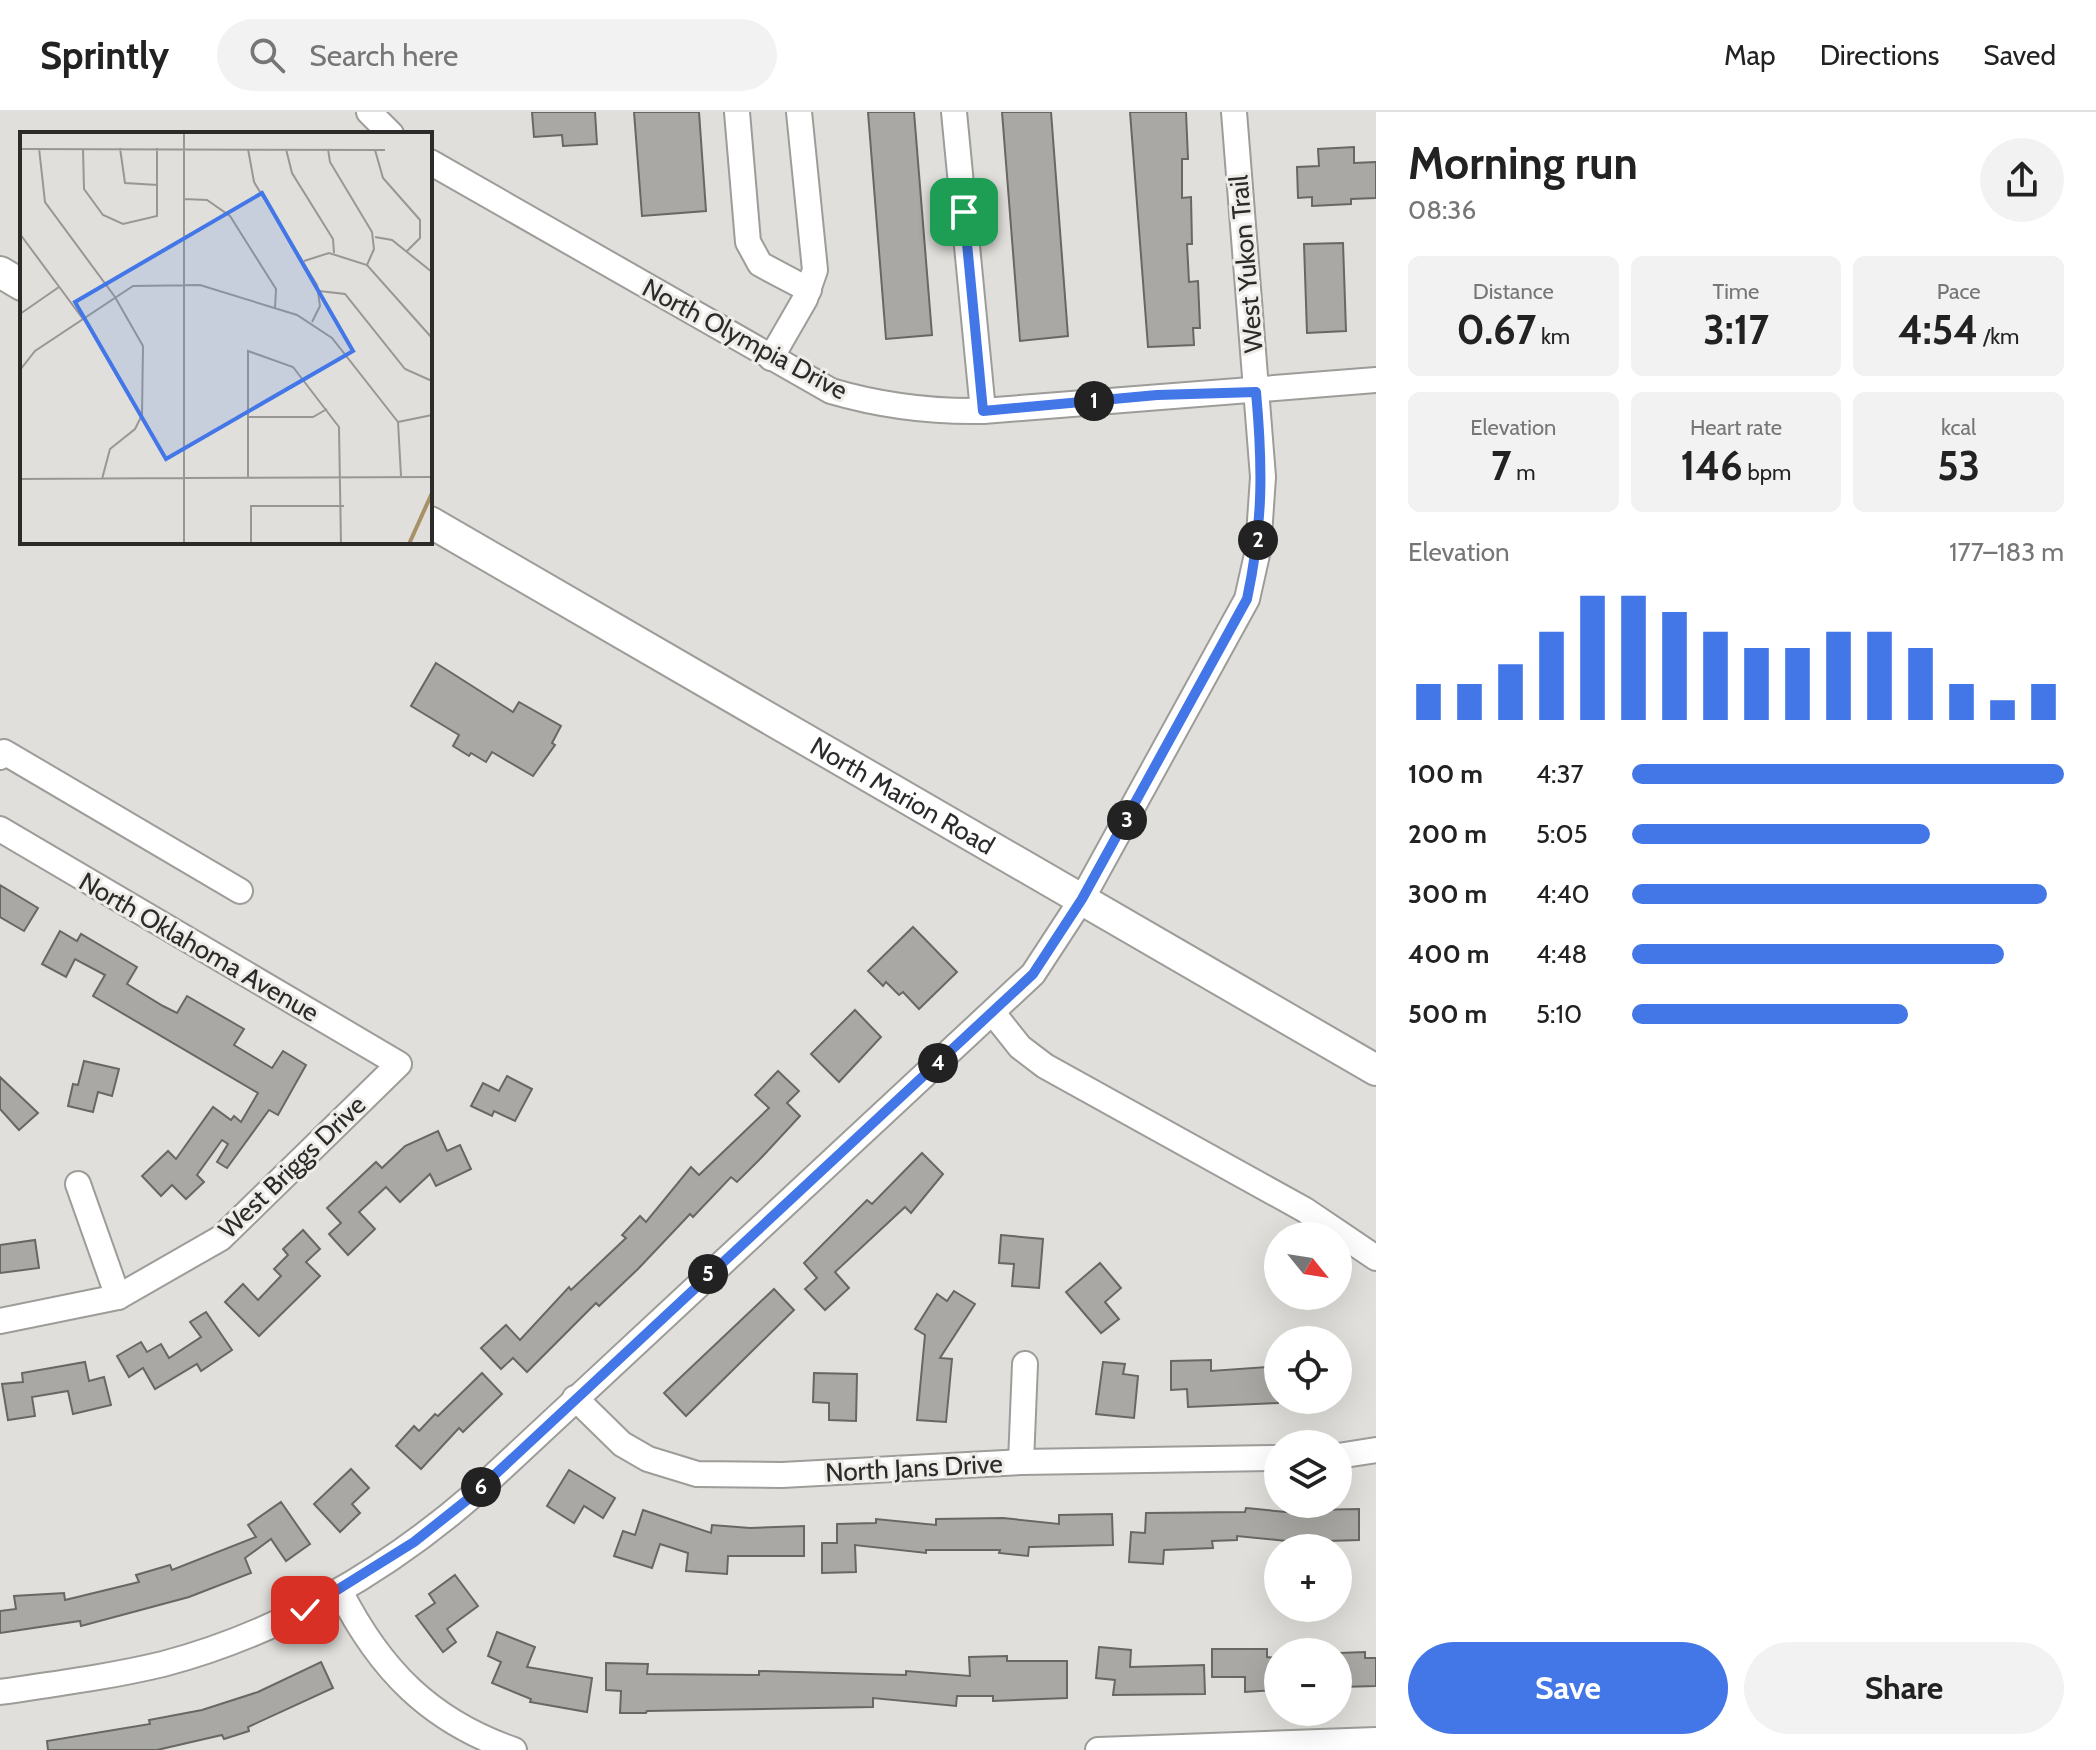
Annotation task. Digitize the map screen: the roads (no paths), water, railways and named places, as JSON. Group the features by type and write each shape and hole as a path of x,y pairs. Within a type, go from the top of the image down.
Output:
{"main road":[{"path":"0,272 20,284"},
{"name":"North Marion Road","path":"432,523 1376,1070"}],"street":[{"path":"369,112 389,132"},
{"path":"737,112 748,242 760,264 779,277 809,290"},
{"path":"771,358 809,290 815,270 799,112"},
{"path":"954,112 983,411"},
{"name":"West Yukon Trail","path":"0,1692 118,1674 166,1663 262,1630 340,1591 445,1519 1033,974 1082,899 1247,599 1258,550 1263,477 1234,112"},
{"name":"North Olympia Drive","path":"432,163 831,391 874,404 933,412 983,411 1157,395 1256,392 1376,380"},
{"path":"0,757 4,752 240,891"},
{"name":"North Oklahoma Avenue","path":"0,829 399,1064"},
{"path":"993,1013 1020,1047 1045,1066 1305,1210 1376,1258"},
{"name":"West Briggs Drive","path":"0,1321 118,1297 221,1238 399,1064"},
{"path":"78,1184 118,1297"},
{"path":"1021,1462 1025,1364"},
{"name":"North Jans Drive","path":"575,1398 622,1444 648,1459 697,1474 782,1475 1021,1462 1264,1458"},
{"path":"1352,1454 1376,1450"},
{"path":"340,1591 363,1636 419,1698 452,1721 514,1750"},
{"path":"1098,1750 1376,1740"}]}
